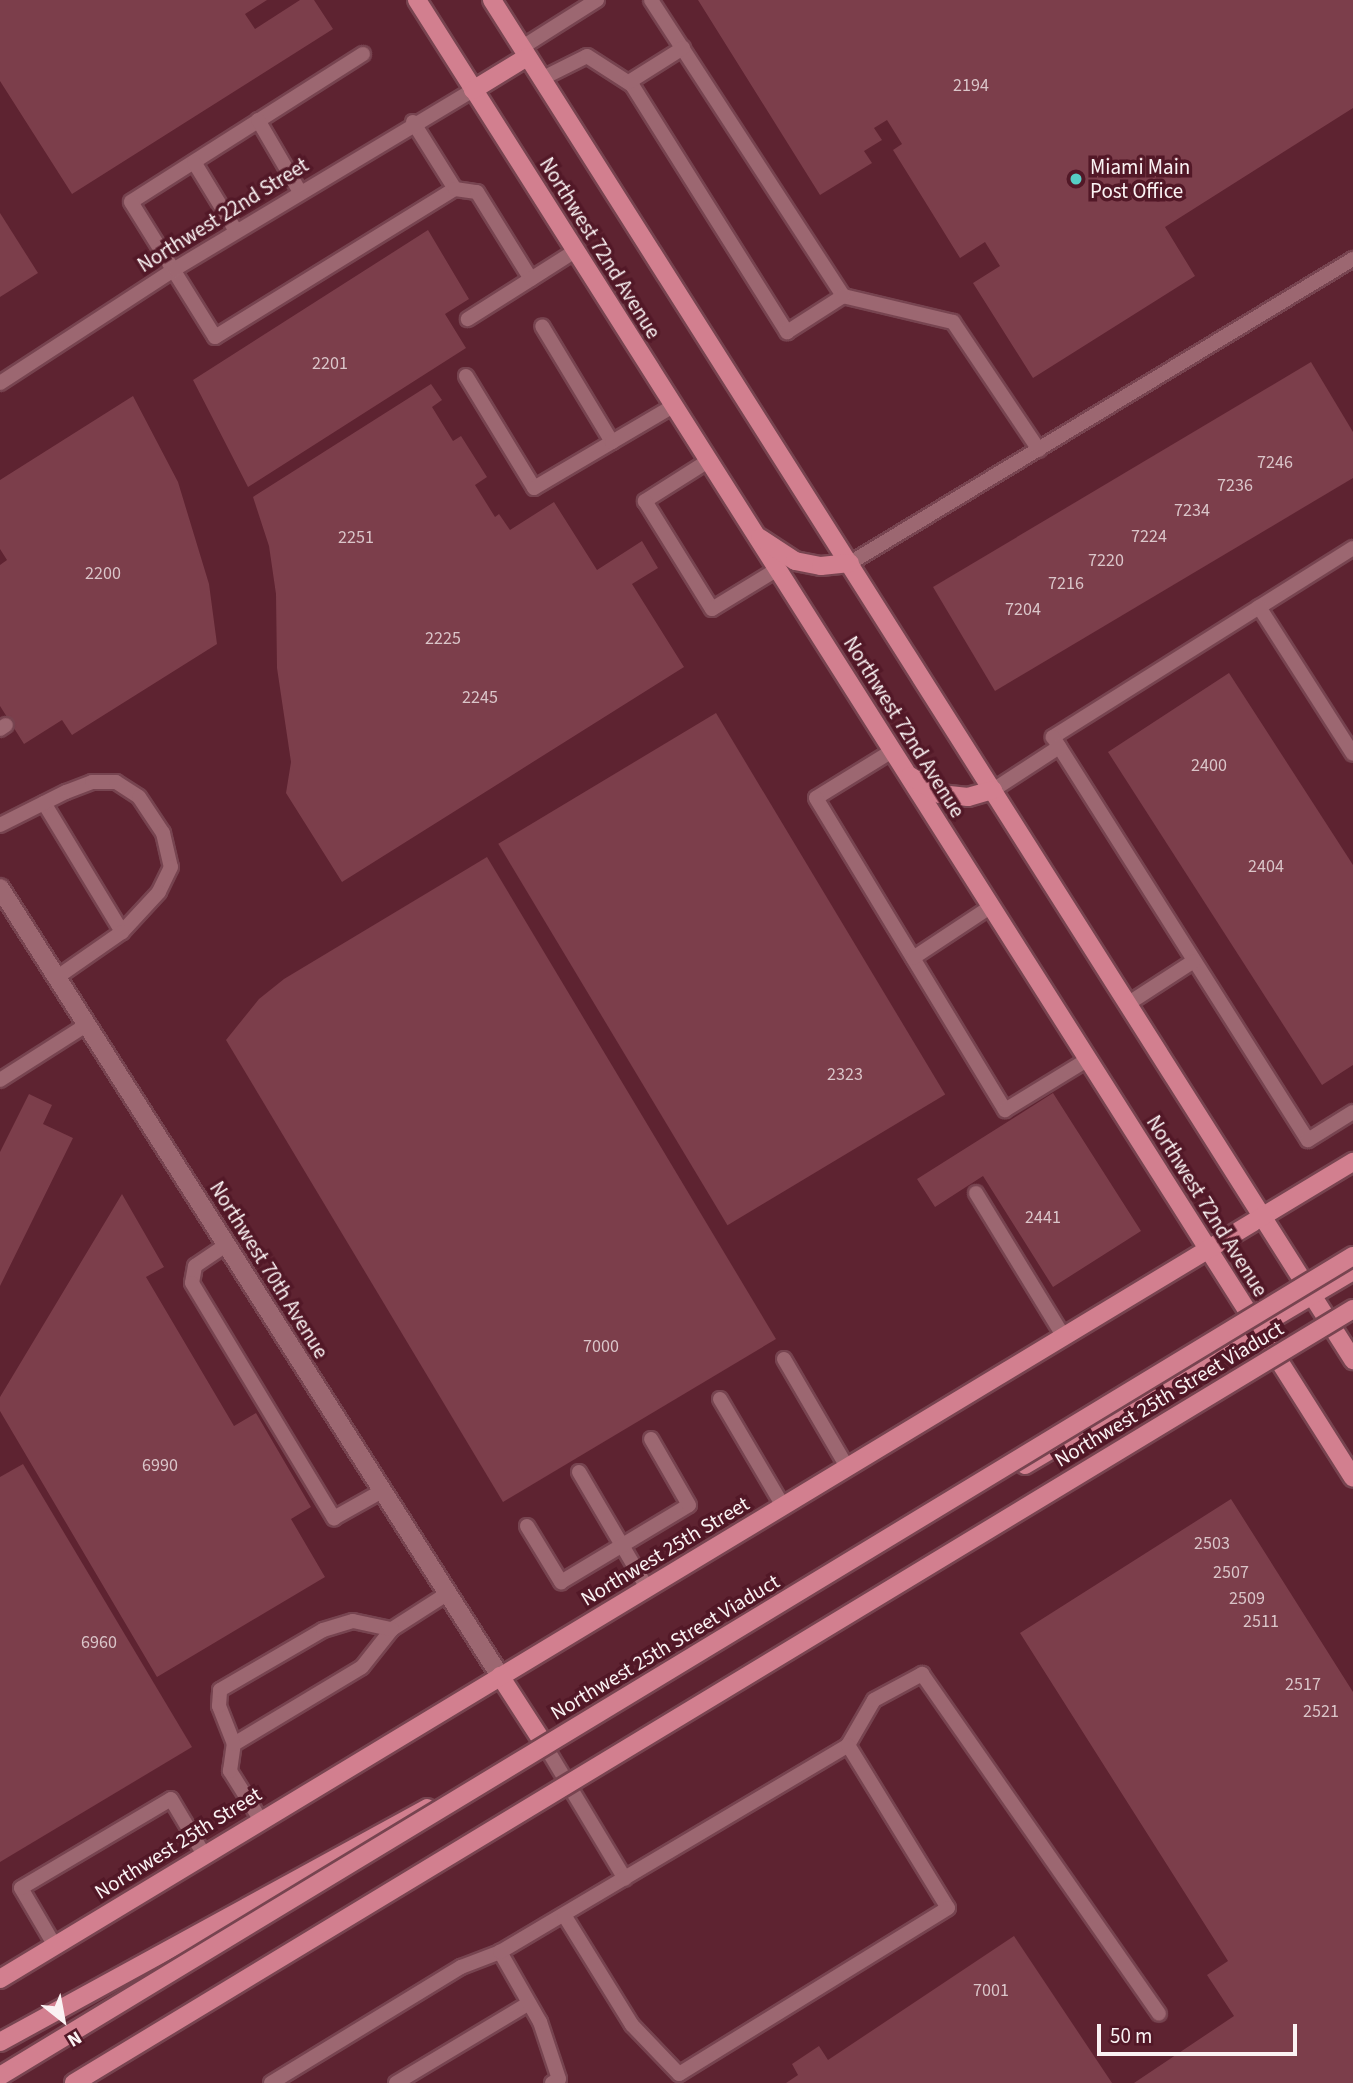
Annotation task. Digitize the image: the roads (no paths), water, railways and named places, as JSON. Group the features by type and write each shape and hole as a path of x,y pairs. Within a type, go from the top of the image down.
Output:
{"main road":[{"name":"Northwest 72nd Avenue","path":"417,0 1353,1478"},
{"name":"Northwest 72nd Avenue","path":"492,0 1353,1360"},
{"path":"473,90 524,52"},
{"path":"754,535 795,561 821,566 850,563"},
{"path":"907,774 940,794 968,797 993,790"},
{"name":"Northwest 25th Street","path":"0,1979 203,1853 1353,1162"},
{"name":"Northwest 25th Street Viaduct","path":"0,2076 1353,1256"},
{"path":"0,2042 544,1744 1258,1329 1353,1271"},
{"name":"Northwest 25th Street Viaduct","path":"74,2083 1353,1309"},
{"path":"500,1676 544,1744"}],"street":[{"name":"Northwest 70th Avenue","path":"0,888 500,1676"}],"lane":[{"path":"651,0 843,296 953,322 1039,450"},
{"path":"524,52 588,3"},
{"path":"629,82 683,48"},
{"path":"363,54 131,202 215,337 455,188 477,192 531,279"},
{"path":"541,79 587,55 629,82 788,332 843,296"},
{"name":"Northwest 22nd Street","path":"0,383 236,231 413,122 473,90"},
{"path":"258,120 300,192"},
{"path":"413,122 455,188"},
{"path":"194,162 236,231"},
{"path":"468,318 575,251"},
{"path":"850,563 1353,259"},
{"path":"542,326 612,442"},
{"path":"466,376 534,488 673,406"},
{"path":"708,461 645,501 712,609 776,570"},
{"path":"1353,548 1053,737 1308,1140 1353,1112"},
{"path":"1259,607 1353,754"},
{"path":"993,790 1059,747"},
{"path":"892,751 816,798 1005,1110 1087,1060"},
{"path":"0,825 92,782 116,782 139,797 163,833 171,867 159,892 122,932 56,978"},
{"path":"44,803 122,932"},
{"path":"913,958 990,907"},
{"path":"1129,1003 1194,961"},
{"path":"0,1080 86,1026"},
{"path":"976,1193 1064,1337"},
{"path":"226,1245 195,1266 192,1283 334,1518 382,1491"},
{"path":"784,1359 848,1467"},
{"path":"720,1399 783,1506"},
{"path":"527,1526 561,1582 689,1505 651,1439"},
{"path":"579,1472 647,1588"},
{"path":"234,1744 362,1667 392,1629 447,1593"},
{"path":"260,1819 230,1770 234,1744 219,1706 220,1690 323,1630 353,1621 392,1629"},
{"path":"271,2083 461,1968 500,1952 848,1745 874,1700 922,1674 1158,2014"},
{"path":"544,1744 625,1879"},
{"path":"564,1915 632,2025 679,2074 948,1908 848,1745"},
{"path":"55,1946 21,1888 171,1799 203,1853"},
{"path":"500,1952 540,2022 559,2079 552,2083"},
{"path":"396,2083 529,2003"}],"place":[{"name":"Miami Main Post Office","path":"1076,179"}]}
